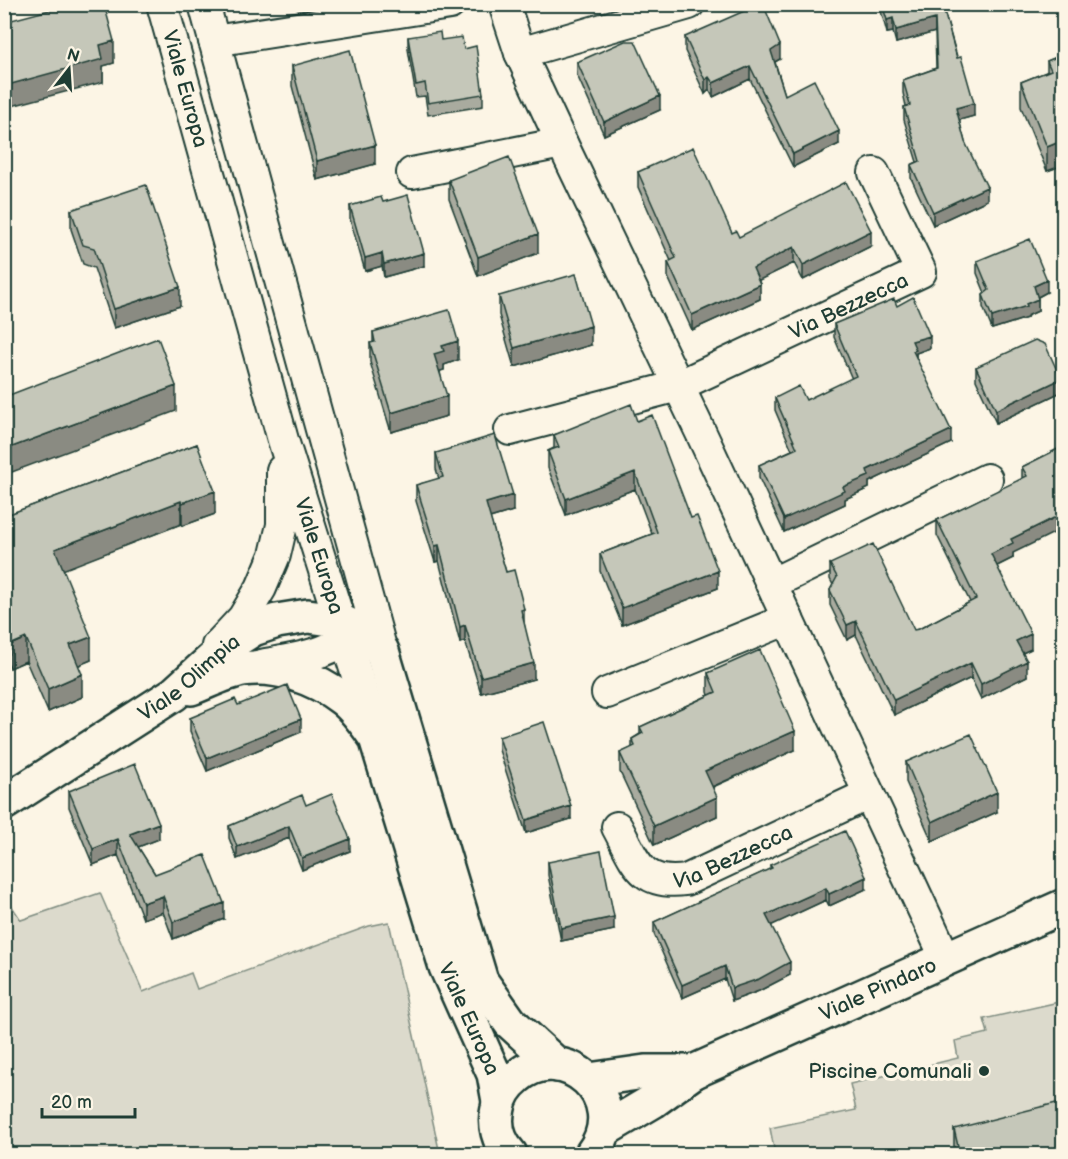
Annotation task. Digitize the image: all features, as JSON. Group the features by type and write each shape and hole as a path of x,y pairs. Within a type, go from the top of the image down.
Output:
{"street":[{"name":"Viale Europa","path":"162,4 283,440 352,624 382,651 481,981 510,1022 557,1065"},
{"name":"Viale Europa","path":"204,4 352,624 376,738 446,967 494,1074 499,1101"},
{"path":"214,41 450,4"},
{"path":"504,4 520,53 946,959"},
{"path":"520,53 689,4"},
{"path":"412,173 562,143"},
{"name":"Via Bezzecca","path":"510,430 678,386 921,272 874,173"},
{"path":"174,694 243,618 261,588 275,555 282,525 283,440"},
{"path":"771,584 987,479"},
{"name":"Viale Olimpia","path":"4,803 174,694 228,645 253,628 308,616 352,624"},
{"path":"607,693 788,619"},
{"path":"174,694 242,669 324,651 352,624"},
{"path":"242,669 270,668 325,687 344,700 361,717 376,738"},
{"name":"Via Bezzecca","path":"617,827 640,870 669,882 678,881 869,794"},
{"name":"Viale Pindaro","path":"598,1142 693,1072 1064,906"},
{"name":"Viale Europa","path":"510,1155 504,1148 498,1133 496,1117 499,1101 508,1085 522,1073 539,1066 557,1065 574,1070 588,1080"},
{"name":"Viale Pindaro","path":"588,1080 645,1072 693,1072"},
{"path":"588,1080 600,1094 605,1112 598,1142"}],"shaded area":[{"path":"100,893 143,992 191,973 197,989 369,926 389,922 440,1154 5,1154 5,896 21,920"},
{"name":"Piscine Comunali","path":"1063,1001 1063,1154 775,1154 770,1128 856,1110 850,1084 958,1058 955,1041 988,1033 984,1019"}],"building":[{"path":"56,4 104,4 114,41 100,45 103,59 4,86 4,22 57,8"},
{"path":"882,4 942,4 957,58 961,57 974,103 956,108 965,142 987,187 933,212 911,165 920,161 904,107 910,105 903,80 937,68 935,19 896,30 893,18 887,20"},
{"path":"764,6 780,45 771,51 785,95 814,80 839,131 793,154 750,66 713,83 709,77 705,80 685,37 751,8"},
{"path":"440,32 441,40 462,37 464,49 476,46 483,94 428,103 425,83 416,85 408,37"},
{"path":"625,41 635,41 660,96 604,122 577,62"},
{"path":"350,50 375,145 317,161 292,66"},
{"path":"1064,54 1064,140 1047,147 1021,82 1051,70 1047,61"},
{"path":"693,147 732,233 736,231 739,237 846,182 871,231 803,265 794,247 753,268 760,284 692,315 668,262 676,258 638,172"},
{"path":"509,157 538,234 478,257 449,180"},
{"path":"146,185 180,287 114,309 94,248 83,245 71,210"},
{"path":"408,195 424,253 384,264 382,253 365,258 350,206 381,197 383,202"},
{"path":"1030,239 1047,280 1034,286 1038,299 1026,304 1027,306 992,317 983,295 989,290 977,261"},
{"path":"576,274 591,326 514,348 499,296"},
{"path":"913,297 930,336 912,341 916,350 913,351 951,430 867,470 869,476 843,487 845,491 784,519 759,465 797,448 775,398 799,386 806,400 856,376 834,324 894,299 897,306"},
{"path":"449,310 458,341 442,346 444,351 434,354 447,396 391,413 370,343 375,342 373,332"},
{"path":"158,338 176,386 4,450 4,397"},
{"path":"1035,340 1045,344 1061,379 996,410 976,367"},
{"path":"631,404 637,421 652,415 691,518 697,516 718,571 622,608 600,554 657,532 635,472 566,499 548,451 559,447 554,435"},
{"path":"495,435 513,495 486,503 506,572 514,570 534,663 481,677 465,625 460,627 439,545 435,546 416,485 443,477 436,453"},
{"path":"197,444 215,491 182,503 181,501 55,549 91,637 70,645 82,674 48,689 26,638 10,645 4,633 4,516"},
{"path":"1064,446 1064,513 1011,539 1013,543 991,554 1031,634 1016,641 1027,661 981,684 971,663 894,700 856,621 847,625 830,590 837,577 830,564 873,544 914,630 919,629 976,599 937,520 1027,476 1022,467"},
{"path":"760,650 795,731 705,771 717,797 654,826 620,753 635,746 632,739 643,733 640,727 716,692 708,673"},
{"path":"287,685 301,719 207,758 190,718 235,699 238,705"},
{"path":"544,722 571,806 526,820 499,737"},
{"path":"971,734 997,792 932,822 906,762"},
{"path":"135,764 159,823 130,834 155,874 205,855 224,903 173,922 163,896 143,903 118,839 93,849 69,791"},
{"path":"332,794 350,839 302,858 289,826 237,847 229,826 302,795 306,805"},
{"path":"845,831 866,877 829,894 826,888 766,915 790,962 759,979 732,988 725,966 682,985 654,922 772,868 770,865"},
{"path":"601,851 614,917 561,928 548,862"},
{"path":"1064,1101 1064,1155 960,1155 954,1129"}],"place":[{"name":"Piscine Comunali","path":"984,1071"}]}
